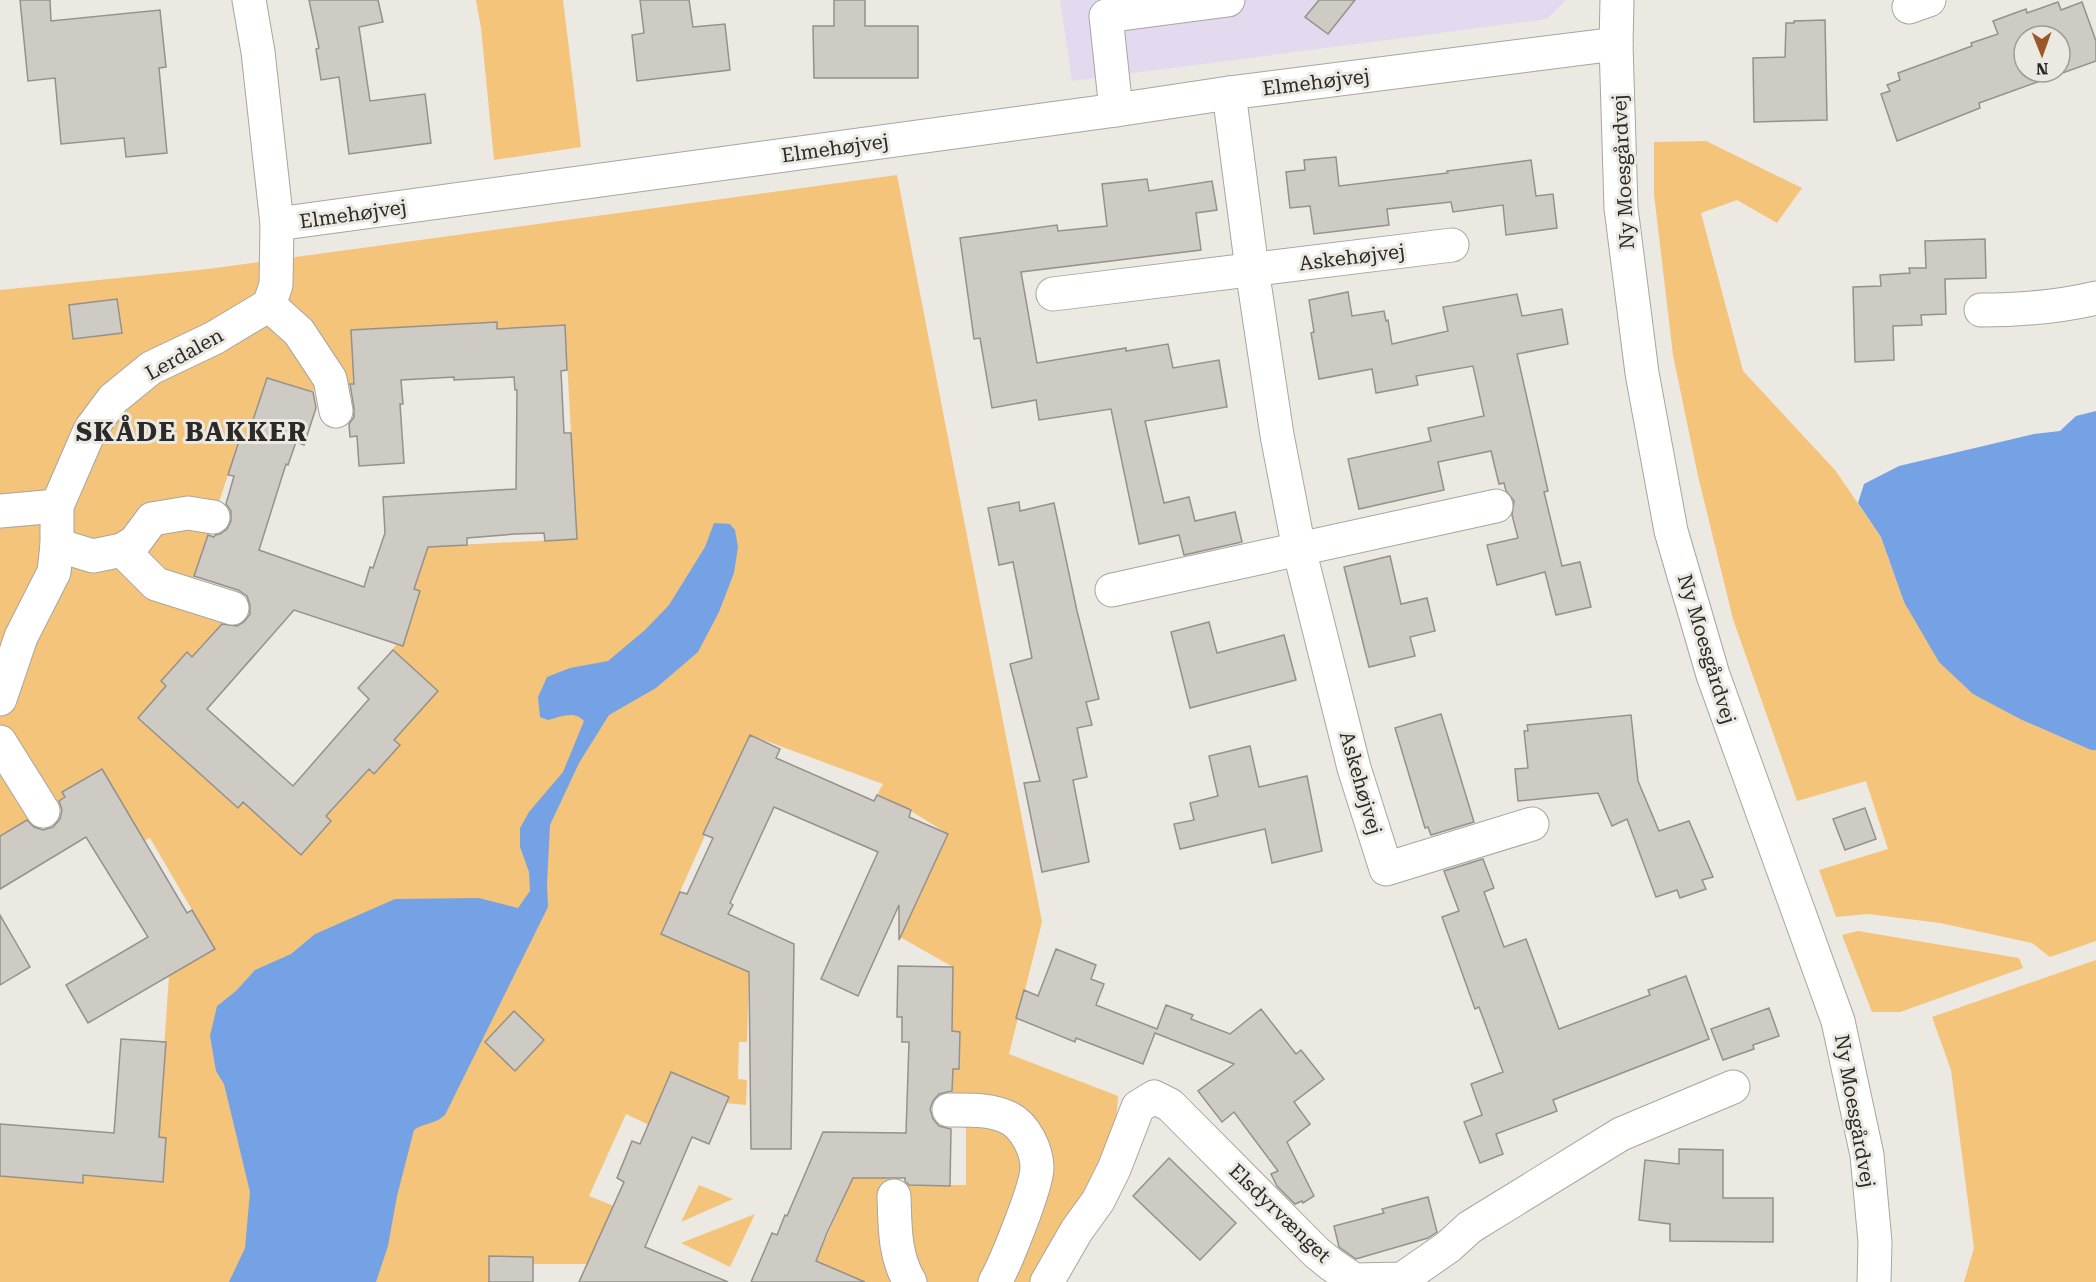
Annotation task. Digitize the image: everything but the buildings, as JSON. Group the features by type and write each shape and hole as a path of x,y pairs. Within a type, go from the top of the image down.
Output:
{"street":[{"name":"Elmehøjvej","path":"249,0 258,52 277,224 1229,93 1616,44"},
{"path":"1116,110 1106,16 1228,0"},
{"name":"Ny Moesgårdvej","path":"1617,0 1616,44 1621,208 1642,372 1671,531 1713,675 1838,1022 1867,1155 1875,1242 1874,1282"},
{"name":"Askehøjvej","path":"1229,93 1277,435 1299,549 1354,768 1386,869 1532,824"},
{"path":"277,224 276,285 268,305 299,332 330,379 336,411"},
{"name":"Askehøjvej","path":"1053,294 1452,245"},
{"path":"1981,310 2019,310 2096,298"},
{"name":"Lerdalen","path":"0,699 21,637 54,572 57,506 90,430 113,399 152,368 214,338 268,305"},
{"path":"0,511 57,506"},
{"path":"1112,590 1496,506"},
{"path":"57,545 93,556 122,550 135,542 152,519 188,513 213,518"},
{"path":"122,550 156,584 232,608"},
{"path":"0,742 44,811"},
{"name":"Elsdyrvænget","path":"1047,1282 1077,1230 1102,1193 1114,1169 1138,1107 1154,1097 1170,1105 1317,1253 1354,1281 1402,1279 1448,1247 1470,1227 1621,1134 1733,1087"},
{"path":"949,1110 991,1112 1010,1118 1023,1128 1033,1149 1037,1169 1032,1190 995,1282"},
{"path":"894,1196 896,1240 903,1270 910,1282"}],"shaded area":[{"path":"476,0 563,0 581,147 494,160 481,28"},
{"path":"1060,0 1566,0 1547,19 1072,81"},
{"path":"1706,141 1802,188 1777,223 1737,200 1701,213 1743,371 1835,470 1881,537 1904,602 2022,720 2091,750 2096,750 2096,941 2050,957 2032,943 1940,923 1868,914 1836,917 1819,870 1888,849 1866,781 1797,801 1733,619 1698,476 1673,355 1654,194 1654,142"},
{"path":"897,175 1042,922 1009,1054 1118,1096 1114,1147 1033,1282 814,1282 816,1261 853,1178 885,1178 905,1185 966,1185 966,1128 952,1117 951,1069 959,1069 960,1032 952,1031 953,967 900,937 948,834 911,811 877,795 883,784 750,735 661,934 749,972 747,1042 739,1042 738,1079 747,1080 746,1105 726,1103 714,1091 671,1072 649,1125 626,1114 589,1196 614,1206 587,1264 533,1264 533,1257 490,1257 489,1282 0,1282 0,1128 18,1125 15,1170 44,1180 82,1183 83,1175 163,1182 166,1138 158,1137 169,976 215,949 150,838 144,841 63,792 65,797 0,836 0,290 208,269","holes":["497,323 497,329 565,326 577,539 417,547 414,589 420,592 409,628 388,655 401,666 405,661 438,691 394,740 399,746 374,774 369,769 326,816 331,821 301,854 243,802 138,718 229,616 194,577 240,439 246,441 267,378 310,391 354,384 351,330"]},
{"path":"1858,931 2019,958 2023,968 1900,1012 1872,1012 1842,935"},
{"path":"2096,960 2096,1282 1964,1282 1974,1248 1951,1070 1932,1017"},
{"path":"699,1185 733,1199 681,1222"},
{"path":"755,1214 730,1267 681,1243"}],"water":[{"path":"2096,411 2096,750 2091,750 2022,720 1973,694 1939,662 1904,602 1881,537 1858,503 1864,484 1899,466 2034,434 2060,431 2076,416"},
{"path":"714,523 730,524 735,530 738,547 734,573 719,612 698,652 656,688 609,715 579,763 550,825 548,907 445,1115 414,1130 397,1196 388,1246 376,1282 229,1282 245,1248 250,1192 224,1084 216,1071 210,1036 217,1006 236,991 255,970 291,954 315,934 395,899 479,898 518,908 530,891 529,872 520,847 520,828 529,812 563,772 584,721 572,715 548,720 540,717 538,697 547,677 570,668 608,661 645,630 669,605 705,547"}],"district":[{"name":"SKÅDE BAKKER","path":"192,432"}]}
